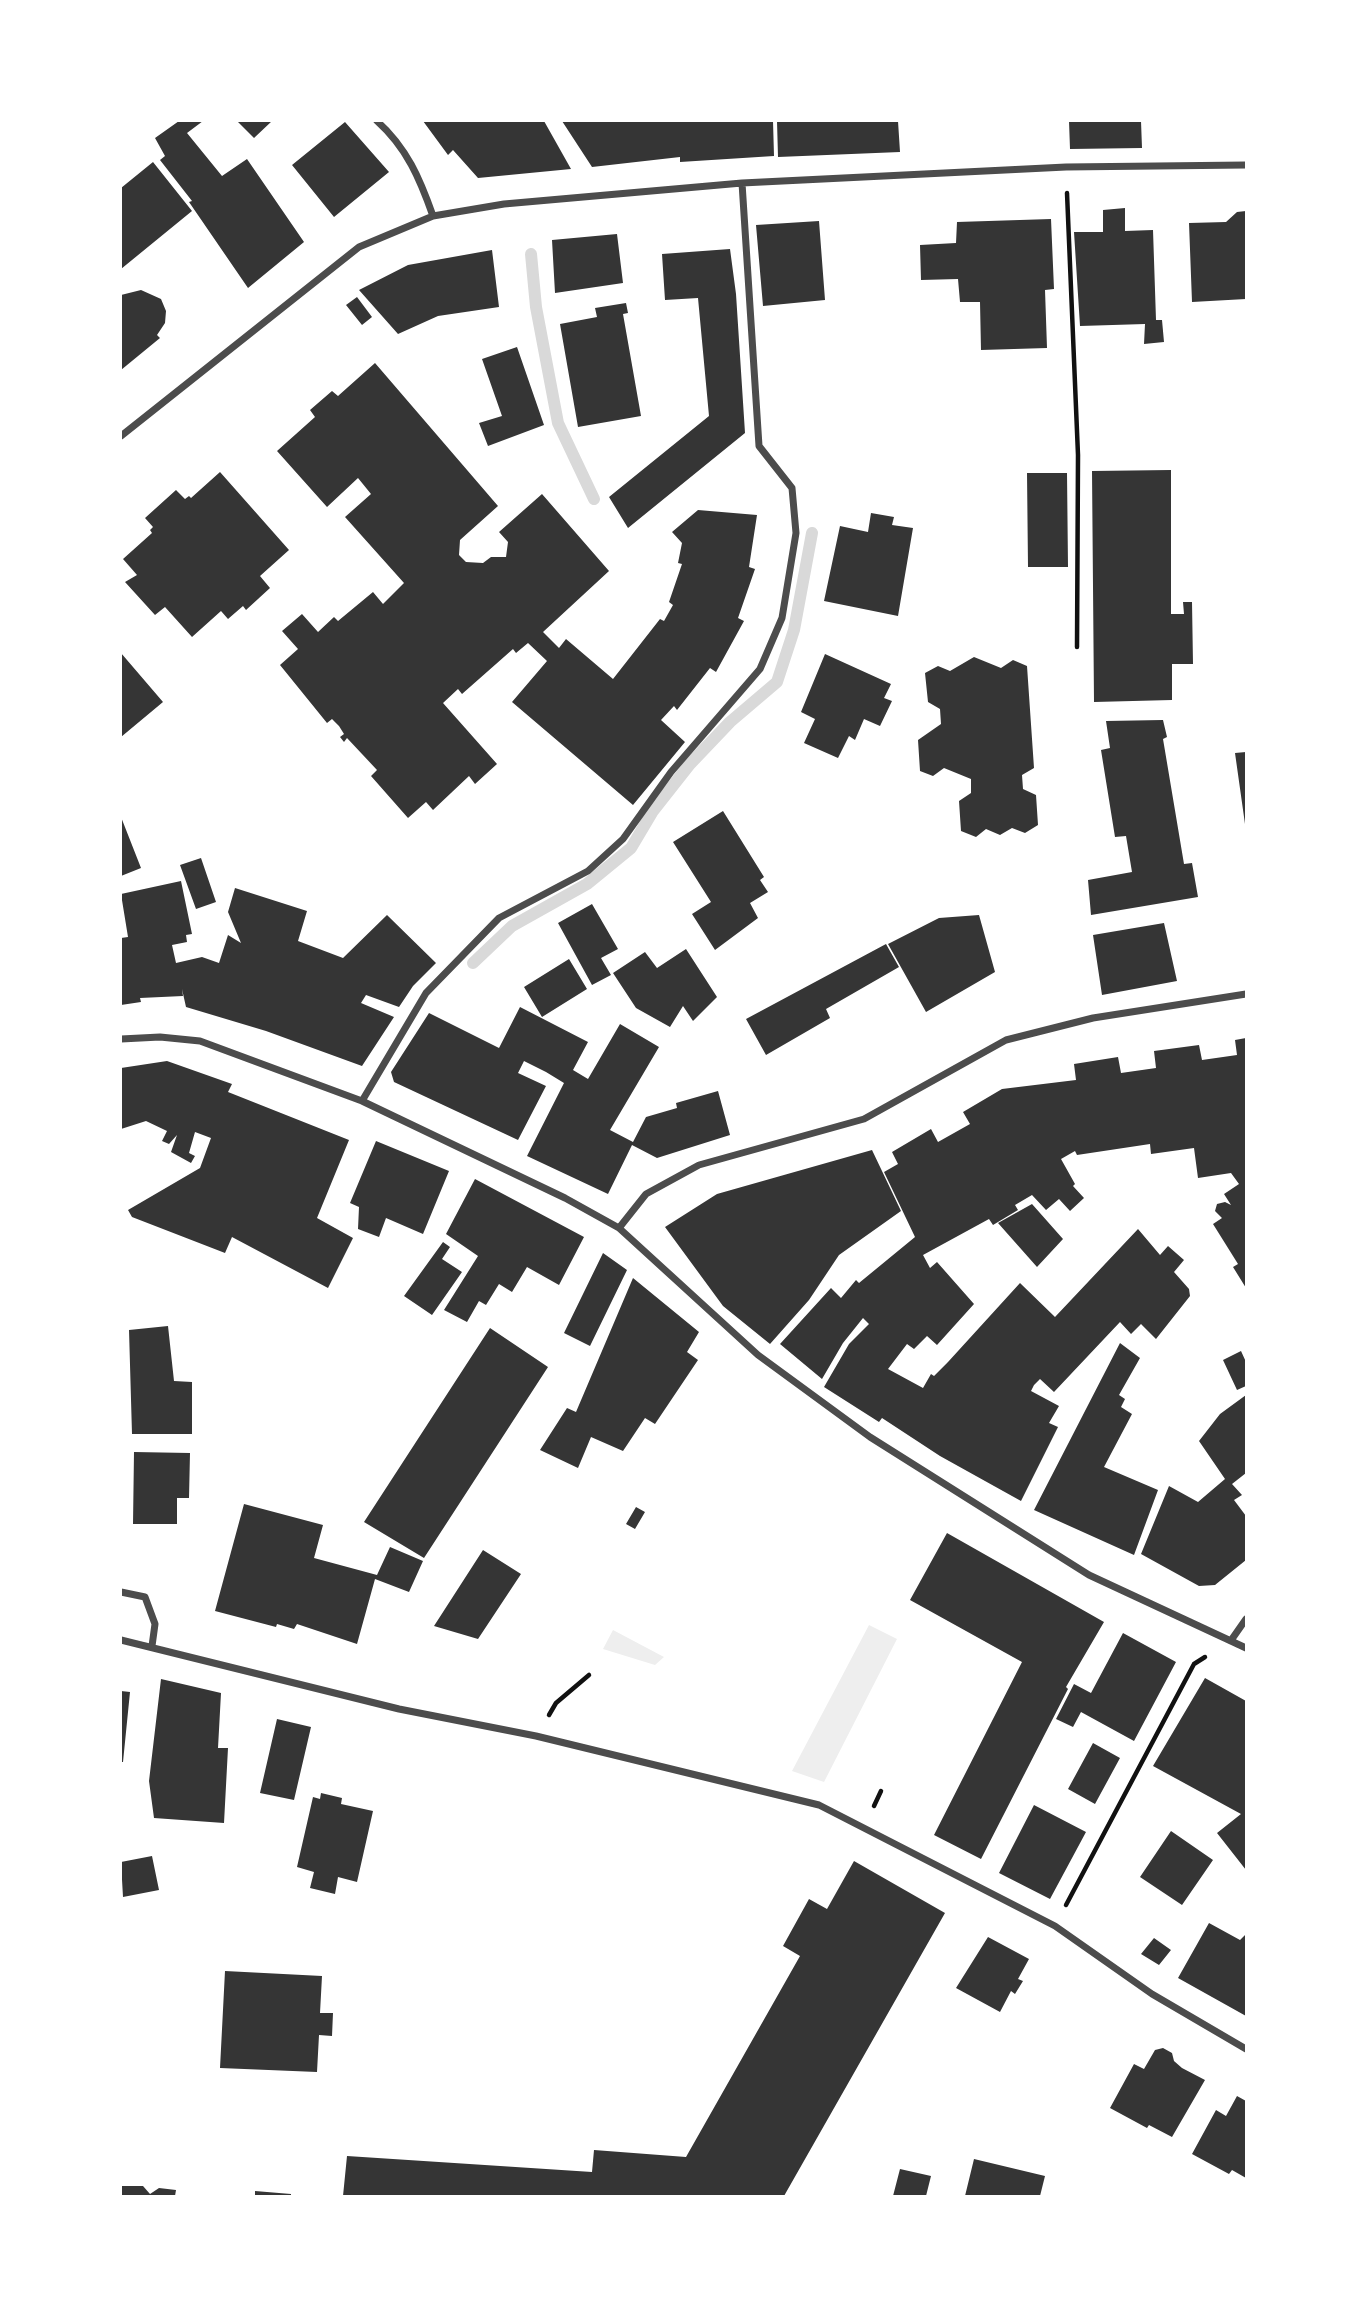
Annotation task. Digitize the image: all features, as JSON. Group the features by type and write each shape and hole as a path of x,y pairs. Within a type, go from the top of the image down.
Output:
{"street":[{"path":"377,121 391,134 416,169 433,216"},
{"path":"121,436 359,247 433,216 504,204 742,183 1066,167 1246,165"},
{"path":"362,1101 426,993 499,918 589,870 623,839 671,772 760,669 782,618 796,533 792,488 759,446 742,183"},
{"path":"619,1228 646,1194 699,1165 864,1119 1006,1040 1093,1018 1246,994"},
{"path":"121,1039 160,1037 201,1041 362,1101 565,1198 619,1228 758,1355 870,1437 1089,1575 1232,1639 1246,1648"},
{"path":"121,1592 145,1597 155,1624 152,1646"},
{"path":"1232,1639 1246,1619"},
{"path":"121,1640 399,1709 536,1736 819,1805 1055,1926 1152,1994 1246,2049"}],"path":[{"path":"1066,167 1078,455 1077,647"},
{"path":"1055,1926 1194,1664 1232,1639"},
{"path":"536,1736 556,1703 589,1675"}],"shaded area":[{"path":"869,1625 897,1639 824,1782 792,1771"},
{"path":"613,1630 664,1657 655,1665 603,1649"}],"building":[{"path":"179,121 203,121 187,133 222,176 247,159 304,242 248,288 189,202 192,201 160,160 165,156 155,138"},
{"path":"237,121 272,121 254,138"},
{"path":"423,121 544,121 571,169 478,178 453,150 448,155"},
{"path":"562,121 773,121 774,156 680,162 680,157 592,167"},
{"path":"777,121 898,121 900,152 778,157"},
{"path":"1069,121 1141,121 1142,148 1070,149"},
{"path":"345,122 389,172 334,217 292,165"},
{"path":"153,162 192,211 121,269 121,188"},
{"path":"1125,208 1125,231 1153,230 1156,320 1162,320 1164,342 1144,344 1145,324 1080,326 1074,232 1103,232 1103,210"},
{"path":"1246,211 1246,299 1192,302 1189,223 1226,222 1237,212"},
{"path":"1051,219 1054,289 1045,290 1047,348 981,350 980,302 960,302 958,279 921,280 920,245 956,243 957,222"},
{"path":"819,221 825,300 763,306 756,225"},
{"path":"617,234 623,283 555,293 552,240"},
{"path":"730,249 736,294 745,433 628,528 609,497 709,416 698,298 665,300 662,254"},
{"path":"492,250 499,307 438,316 398,334 359,290 408,265"},
{"path":"141,290 161,299 166,311 165,323 157,335 160,338 121,370 121,295"},
{"path":"357,297 372,317 362,325 346,305"},
{"path":"626,303 628,313 623,314 641,416 578,427 560,324 597,317 595,308"},
{"path":"517,347 544,425 488,446 479,423 502,416 482,359"},
{"path":"375,363 498,506 460,540 459,555 466,562 483,563 491,557 506,557 508,542 499,532 542,494 609,571 543,632 559,648 566,639 613,679 660,619 664,621 673,605 669,602 682,564 678,563 682,543 672,532 698,510 757,515 749,567 755,569 738,618 744,621 716,672 710,668 677,710 674,706 661,720 685,742 633,805 512,702 547,661 528,643 516,653 513,649 462,694 458,689 443,703 497,764 475,784 469,776 433,810 426,802 408,818 371,776 377,770 347,738 344,742 340,737 344,734 339,726 332,719 327,723 280,665 298,649 282,631 302,614 318,632 334,617 338,621 373,592 383,604 404,583 345,517 371,494 358,478 327,507 277,451 315,417 310,410 332,391 338,396"},
{"path":"1171,470 1171,614 1184,614 1183,602 1192,602 1193,664 1172,664 1172,700 1094,702 1092,471"},
{"path":"220,472 289,550 260,576 270,588 246,610 243,606 228,619 221,611 192,637 165,607 155,615 125,582 137,575 123,559 152,533 150,530 153,527 145,518 176,490 185,499 189,496 191,498"},
{"path":"1027,473 1067,473 1068,567 1028,567"},
{"path":"871,513 894,517 892,525 913,528 898,616 824,601 840,526 868,532"},
{"path":"121,653 163,702 121,737"},
{"path":"825,654 891,684 884,698 892,701 880,726 864,719 855,740 849,736 838,758 804,743 815,719 801,712"},
{"path":"974,657 1001,668 1013,660 1027,666 1034,768 1022,775 1023,789 1036,795 1038,825 1025,833 1012,828 1000,835 986,829 976,837 961,831 959,801 971,793 971,779 944,768 933,776 920,771 918,740 941,724 940,709 928,702 925,673 938,666 950,671"},
{"path":"1163,720 1167,737 1163,739 1184,864 1192,863 1198,897 1091,915 1088,880 1132,872 1126,836 1115,837 1101,750 1110,748 1106,721"},
{"path":"1246,752 1246,823 1245,824 1235,753"},
{"path":"723,811 764,877 760,880 768,892 750,903 758,918 715,950 692,914 711,902 673,842"},
{"path":"121,817 141,868 121,876"},
{"path":"201,858 216,902 196,909 180,865"},
{"path":"181,881 192,934 186,935 187,942 172,945 176,963 202,957 219,963 228,935 241,943 228,912 235,888 307,911 298,941 343,958 387,915 436,963 413,986 399,1007 366,995 361,1003 394,1017 362,1066 266,1031 186,1007 182,989 183,996 140,998 141,1002 121,1005 121,938 128,937 121,894"},
{"path":"592,904 618,949 601,958 611,975 592,985 558,923"},
{"path":"979,915 995,972 926,1012 888,944 939,918"},
{"path":"1164,923 1177,981 1102,995 1093,935"},
{"path":"886,944 899,967 826,1009 830,1018 766,1055 746,1019"},
{"path":"686,949 717,997 693,1021 683,1006 670,1027 636,1008 613,973 645,952 657,968"},
{"path":"569,959 587,989 542,1017 524,987"},
{"path":"520,1007 588,1042 573,1070 588,1079 620,1024 659,1047 610,1130 633,1142 646,1117 677,1108 676,1103 718,1091 730,1135 657,1158 632,1145 608,1194 527,1156 564,1083 546,1072 524,1061 518,1073 546,1086 518,1140 394,1082 391,1072 429,1013 499,1048"},
{"path":"1246,1038 1246,1288 1233,1267 1238,1264 1213,1224 1222,1218 1215,1211 1217,1204 1225,1202 1231,1205 1224,1194 1239,1184 1231,1173 1198,1178 1194,1148 1151,1154 1150,1144 1077,1155 1075,1151 1061,1159 1075,1184 1073,1186 1084,1198 1070,1211 1059,1199 1046,1210 1032,1195 1015,1205 1018,1210 993,1225 989,1219 923,1255 930,1268 937,1262 974,1304 937,1345 927,1336 914,1349 907,1344 888,1369 923,1388 931,1374 934,1376 948,1362 1020,1283 1055,1317 1138,1229 1160,1255 1168,1246 1184,1260 1174,1272 1189,1289 1190,1296 1156,1339 1141,1324 1131,1334 1120,1322 1054,1392 1040,1379 1034,1385 1031,1391 1059,1406 1049,1423 1058,1427 1021,1501 940,1456 882,1418 879,1422 824,1387 849,1344 869,1324 863,1318 843,1343 822,1379 780,1344 831,1288 841,1298 856,1280 859,1283 915,1237 884,1172 898,1164 892,1152 931,1129 938,1142 970,1124 963,1112 1002,1089 1076,1080 1074,1064 1118,1057 1121,1073 1156,1068 1154,1051 1199,1045 1202,1060 1237,1055 1235,1040"},
{"path":"167,1061 232,1084 228,1092 349,1140 317,1218 353,1238 328,1288 232,1237 225,1253 132,1217 128,1210 200,1168 211,1138 195,1132 189,1153 195,1156 191,1163 171,1152 177,1135 169,1144 162,1141 167,1131 146,1121 121,1129 121,1068"},
{"path":"376,1141 449,1171 423,1234 386,1218 379,1237 358,1229 359,1207 350,1203"},
{"path":"872,1150 901,1211 839,1255 809,1300 770,1344 723,1306 665,1227 717,1194"},
{"path":"475,1179 584,1237 559,1285 527,1267 512,1292 499,1284 486,1305 479,1301 467,1322 444,1310 478,1256 446,1234"},
{"path":"1032,1204 1063,1239 1037,1267 998,1223"},
{"path":"443,1242 450,1247 442,1259 462,1272 432,1315 404,1296"},
{"path":"603,1253 627,1270 590,1346 564,1333"},
{"path":"633,1278 699,1332 687,1352 698,1360 655,1424 645,1418 623,1451 591,1437 578,1468 540,1450 567,1408 576,1412"},
{"path":"168,1326 174,1381 192,1382 192,1434 132,1434 129,1330"},
{"path":"490,1328 548,1367 424,1558 364,1522"},
{"path":"1120,1343 1140,1358 1119,1395 1125,1399 1121,1407 1132,1414 1104,1467 1158,1490 1134,1555 1034,1510"},
{"path":"1241,1351 1246,1362 1246,1386 1237,1390 1223,1360"},
{"path":"1246,1395 1246,1473 1232,1484 1242,1495 1234,1500 1246,1516 1246,1560 1215,1585 1199,1586 1141,1554 1169,1486 1198,1502 1225,1479 1199,1441 1220,1414"},
{"path":"134,1452 190,1453 189,1498 177,1498 177,1524 133,1524"},
{"path":"244,1504 323,1525 314,1558 377,1575 390,1547 423,1561 409,1592 375,1579 357,1644 297,1624 294,1629 277,1624 276,1627 215,1611"},
{"path":"636,1507 645,1512 635,1529 626,1524"},
{"path":"947,1533 1104,1622 1066,1687 1068,1689 981,1859 934,1835 1022,1662 910,1600"},
{"path":"483,1550 521,1574 478,1639 434,1626"},
{"path":"1123,1633 1176,1662 1134,1741 1081,1712 1073,1727 1056,1719 1074,1684 1091,1693"},
{"path":"1205,1678 1246,1701 1246,1870 1217,1833 1241,1814 1153,1766"},
{"path":"161,1679 221,1693 218,1748 228,1748 224,1823 154,1818 149,1781"},
{"path":"121,1691 130,1692 123,1762 121,1762"},
{"path":"277,1719 311,1727 294,1800 260,1793"},
{"path":"1093,1743 1120,1758 1095,1804 1068,1789"},
{"path":"321,1793 342,1798 341,1804 373,1811 357,1882 338,1877 335,1894 310,1888 314,1872 297,1867 313,1797 320,1799"},
{"path":"1034,1805 1086,1832 1050,1899 999,1873"},
{"path":"1171,1831 1213,1860 1182,1905 1140,1877"},
{"path":"152,1856 159,1890 123,1897 121,1862"},
{"path":"854,1861 945,1913 784,2196 343,2196 347,2156 592,2172 594,2150 686,2157 800,1956 783,1946 809,1899 827,1909"},
{"path":"1209,1923 1240,1940 1246,1934 1246,2016 1178,1978"},
{"path":"988,1937 1029,1959 1018,1979 1023,1981 1015,1994 1011,1991 1000,2012 956,1988"},
{"path":"1154,1938 1171,1950 1159,1965 1141,1954"},
{"path":"225,1971 322,1976 320,2013 333,2013 332,2036 319,2035 317,2072 220,2068"},
{"path":"1163,2048 1172,2053 1174,2061 1182,2068 1205,2080 1172,2137 1149,2125 1147,2128 1110,2108 1134,2064 1144,2069 1155,2050"},
{"path":"1237,2096 1246,2101 1246,2178 1232,2170 1229,2174 1192,2154 1216,2110 1226,2116"},
{"path":"974,2159 1045,2176 1040,2196 965,2196"},
{"path":"900,2169 931,2176 926,2196 893,2196"},
{"path":"122,2186 143,2186 150,2194 159,2188 176,2190 175,2196 122,2196"},
{"path":"255,2191 291,2194 291,2196 255,2196"}],"waterway":[{"path":"531,254 536,307 558,423 594,499"},
{"path":"473,963 512,926 587,884 631,848 653,811 690,764 730,722 777,682 794,630 812,533"}]}
